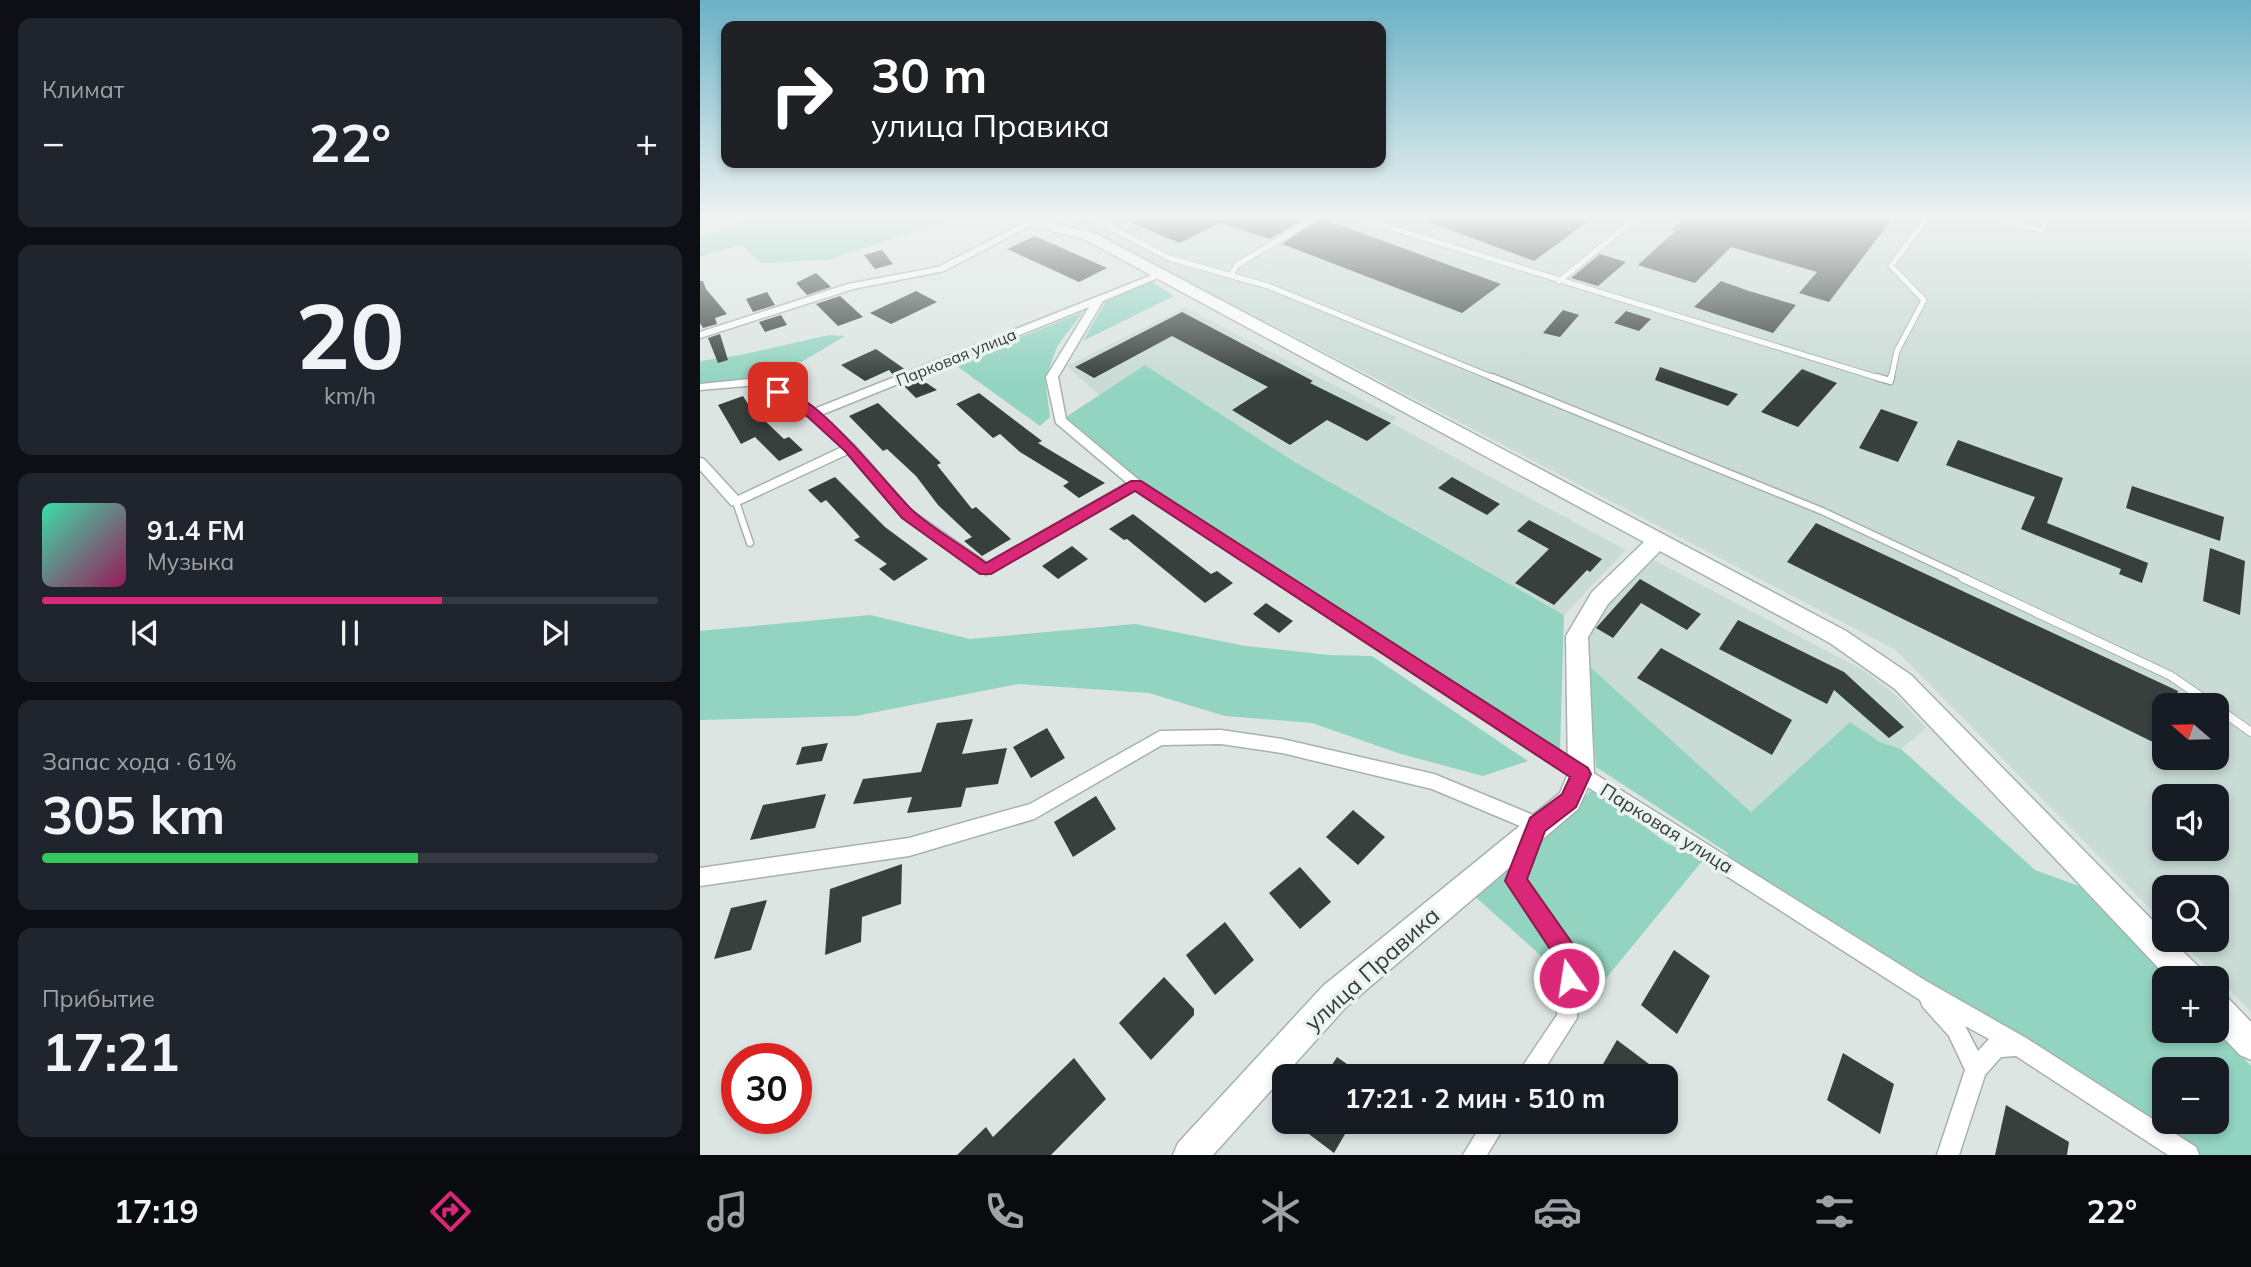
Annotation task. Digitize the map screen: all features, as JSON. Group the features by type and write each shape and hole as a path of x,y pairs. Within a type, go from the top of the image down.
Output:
{"street":[{"path":"700,335 851,286 920,273"},
{"path":"1156,273 1838,637 1903,682 2176,966"},
{"name":"Парковая улица","path":"813,414 1160,275"},
{"name":"Парковая улица","path":"1099,299 1052,377 1059,420 1136,484 1581,774 1919,988 2019,1045 2188,1155"},
{"path":"700,387 760,381 813,414 850,448 907,514 986,570 1136,484"},
{"path":"700,462 736,502 850,448"},
{"path":"1581,774 1577,636 1600,598 1658,541"},
{"path":"700,877 909,847 1034,811 1160,738 1221,737 1282,746 1434,782 1537,825 1516,881 1570,958 1566,1018 1535,1064"},
{"name":"улица Правика","path":"1189,1155 1335,997 1537,825 1569,801 1581,774"},
{"path":"1919,988 1956,1029 1976,1069"},
{"path":"2229,1021 2251,1044"},
{"path":"1948,1155 1976,1069 1996,1046 2019,1045"},
{"path":"1474,1155 1488,1134"}],"lane":[{"path":"1223,273 1268,286 1370,326 1822,511 2159,670 2194,693"},
{"path":"1533,273 1890,381 1897,351 1924,300 1898,273"},
{"path":"1559,281 1569,273"},
{"path":"736,502 750,543"},
{"path":"2230,717 2251,732"}],"shaded area":[{"path":"1173,273 2251,273 2251,1012 2229,990 2229,966 2206,966 2192,952 2229,952 2229,875 2152,875 2152,911 1896,650"},
{"path":"1185,307 1397,418 1391,423 1626,550 1564,615 1293,461 1145,365 1099,395 1067,366"},
{"path":"1654,560 1863,670 1897,696 1926,728 1901,749 1880,742 1850,722 1751,812 1588,665 1588,634 1611,602"}],"green space":[{"path":"1152,282 1174,296 1083,341 1106,301"},
{"path":"1083,312 1058,345 1045,379 1050,417 1040,426 954,364"},
{"path":"829,335 845,336 773,379 761,377 700,383 700,361 741,355"},
{"path":"1145,365 1293,461 1564,615 1560,750 1140,480 1066,417"},
{"path":"870,615 970,639 1135,624 1246,646 1329,655 1372,656 1528,761 1483,776 1401,754 1312,723 1225,716 1149,693 1018,684 856,716 700,720 700,631"},
{"path":"1588,665 1751,812 1850,722 1880,742 1901,749 2035,870 2079,886 2156,966 2152,966 2152,1043 2229,1043 2251,1066 2251,1155 2170,1155 1723,867 1728,853 1596,767"},
{"path":"1590,791 1606,796 1665,842 1703,860 1589,999 1470,892 1565,819"}],"building":[{"path":"816,273 831,287 807,295 796,283"},
{"path":"1059,273 1097,273 1079,282"},
{"path":"1357,273 1471,273 1501,284 1462,313"},
{"path":"1577,273 1613,273 1598,286 1571,278"},
{"path":"1663,273 1705,273 1695,283"},
{"path":"1816,273 1851,273 1829,302 1799,293"},
{"path":"700,281 703,281 706,289 727,314 715,318 717,324 703,328 700,323"},
{"path":"1721,281 1796,305 1773,333 1694,307"},
{"path":"916,291 937,302 891,324 870,313"},
{"path":"767,292 775,305 753,312 746,299"},
{"path":"840,296 863,317 838,326 816,304"},
{"path":"1563,310 1579,315 1560,337 1543,333"},
{"path":"1626,311 1651,319 1639,331 1614,323"},
{"path":"1182,312 1313,381 1310,383 1391,423 1367,441 1327,420 1290,445 1232,410 1268,387 1172,336 1094,378 1075,367"},
{"path":"781,315 787,325 765,332 759,322"},
{"path":"720,334 728,360 718,363 708,338"},
{"path":"876,349 906,370 893,375 889,370 865,381 841,365"},
{"path":"1660,367 1738,394 1728,406 1655,380"},
{"path":"1802,369 1837,383 1798,427 1761,412"},
{"path":"919,378 937,390 916,398 903,385"},
{"path":"979,393 1042,441 1038,443 1105,483 1079,498 1063,486 1069,482 1020,452 1000,434 993,438 956,404"},
{"path":"743,396 759,421 763,419 784,439 789,437 803,450 779,461 755,437 741,444 718,405"},
{"path":"878,403 941,463 937,465 972,509 976,507 1011,539 982,556 964,541 972,537 938,505 916,476 887,449 883,451 849,416"},
{"path":"1881,409 1918,422 1898,462 1859,448"},
{"path":"1958,440 2063,478 2047,523 2148,563 2142,583 2119,574 2121,569 2021,529 2035,497 1946,465"},
{"path":"835,477 885,527 928,559 894,581 879,569 887,564 854,540 860,537 826,500 821,503 808,490"},
{"path":"1452,477 1500,504 1487,515 1438,488"},
{"path":"2132,486 2224,517 2220,541 2126,508"},
{"path":"1133,514 1211,574 1217,571 1233,583 1205,603 1127,539 1124,540 1109,529"},
{"path":"1529,520 1602,559 1590,572 1587,570 1554,605 1515,583 1549,549 1517,531"},
{"path":"1816,523 2177,693 2152,693 2152,742 1787,562"},
{"path":"1072,546 1088,559 1058,579 1042,566"},
{"path":"2210,548 2245,561 2240,615 2203,601"},
{"path":"1640,579 1701,614 1687,630 1641,603 1613,638 1596,628"},
{"path":"1266,603 1293,621 1279,633 1253,614"},
{"path":"1738,620 1844,672 1904,727 1889,738 1834,690 1827,704 1719,649"},
{"path":"1661,648 1792,720 1772,755 1637,678"},
{"path":"973,719 962,754 1007,748 998,784 966,788 961,807 907,813 912,797 853,804 863,779 921,772 937,723"},
{"path":"1047,728 1065,758 1031,778 1013,747"},
{"path":"828,743 822,761 796,765 802,747"},
{"path":"826,794 815,828 750,840 763,805"},
{"path":"1096,796 1116,829 1073,857 1054,822"},
{"path":"1353,810 1385,837 1358,865 1326,837"},
{"path":"902,864 901,904 862,917 861,942 825,955 830,889"},
{"path":"1300,867 1331,902 1300,929 1269,893"},
{"path":"767,900 751,950 714,959 731,908"},
{"path":"1225,922 1254,960 1215,995 1186,955"},
{"path":"1674,950 1710,976 1677,1034 1641,1005"},
{"path":"1164,977 1194,1009 1194,1015 1151,1060 1119,1023"},
{"path":"1617,1040 1649,1064 1603,1064"},
{"path":"1843,1053 1894,1084 1880,1134 1827,1100"},
{"path":"1337,1057 1347,1064 1333,1064"},
{"path":"1074,1058 1106,1099 1051,1155 957,1155 986,1127 993,1137"},
{"path":"2006,1105 2069,1142 2067,1155 1995,1155"},
{"path":"1309,1134 1345,1134 1334,1153"}],"route":[{"path":"778,392 813,414 850,448 907,514 986,570 1136,484 1581,774 1569,801 1537,825 1516,881 1570,958 1569,978"}]}
